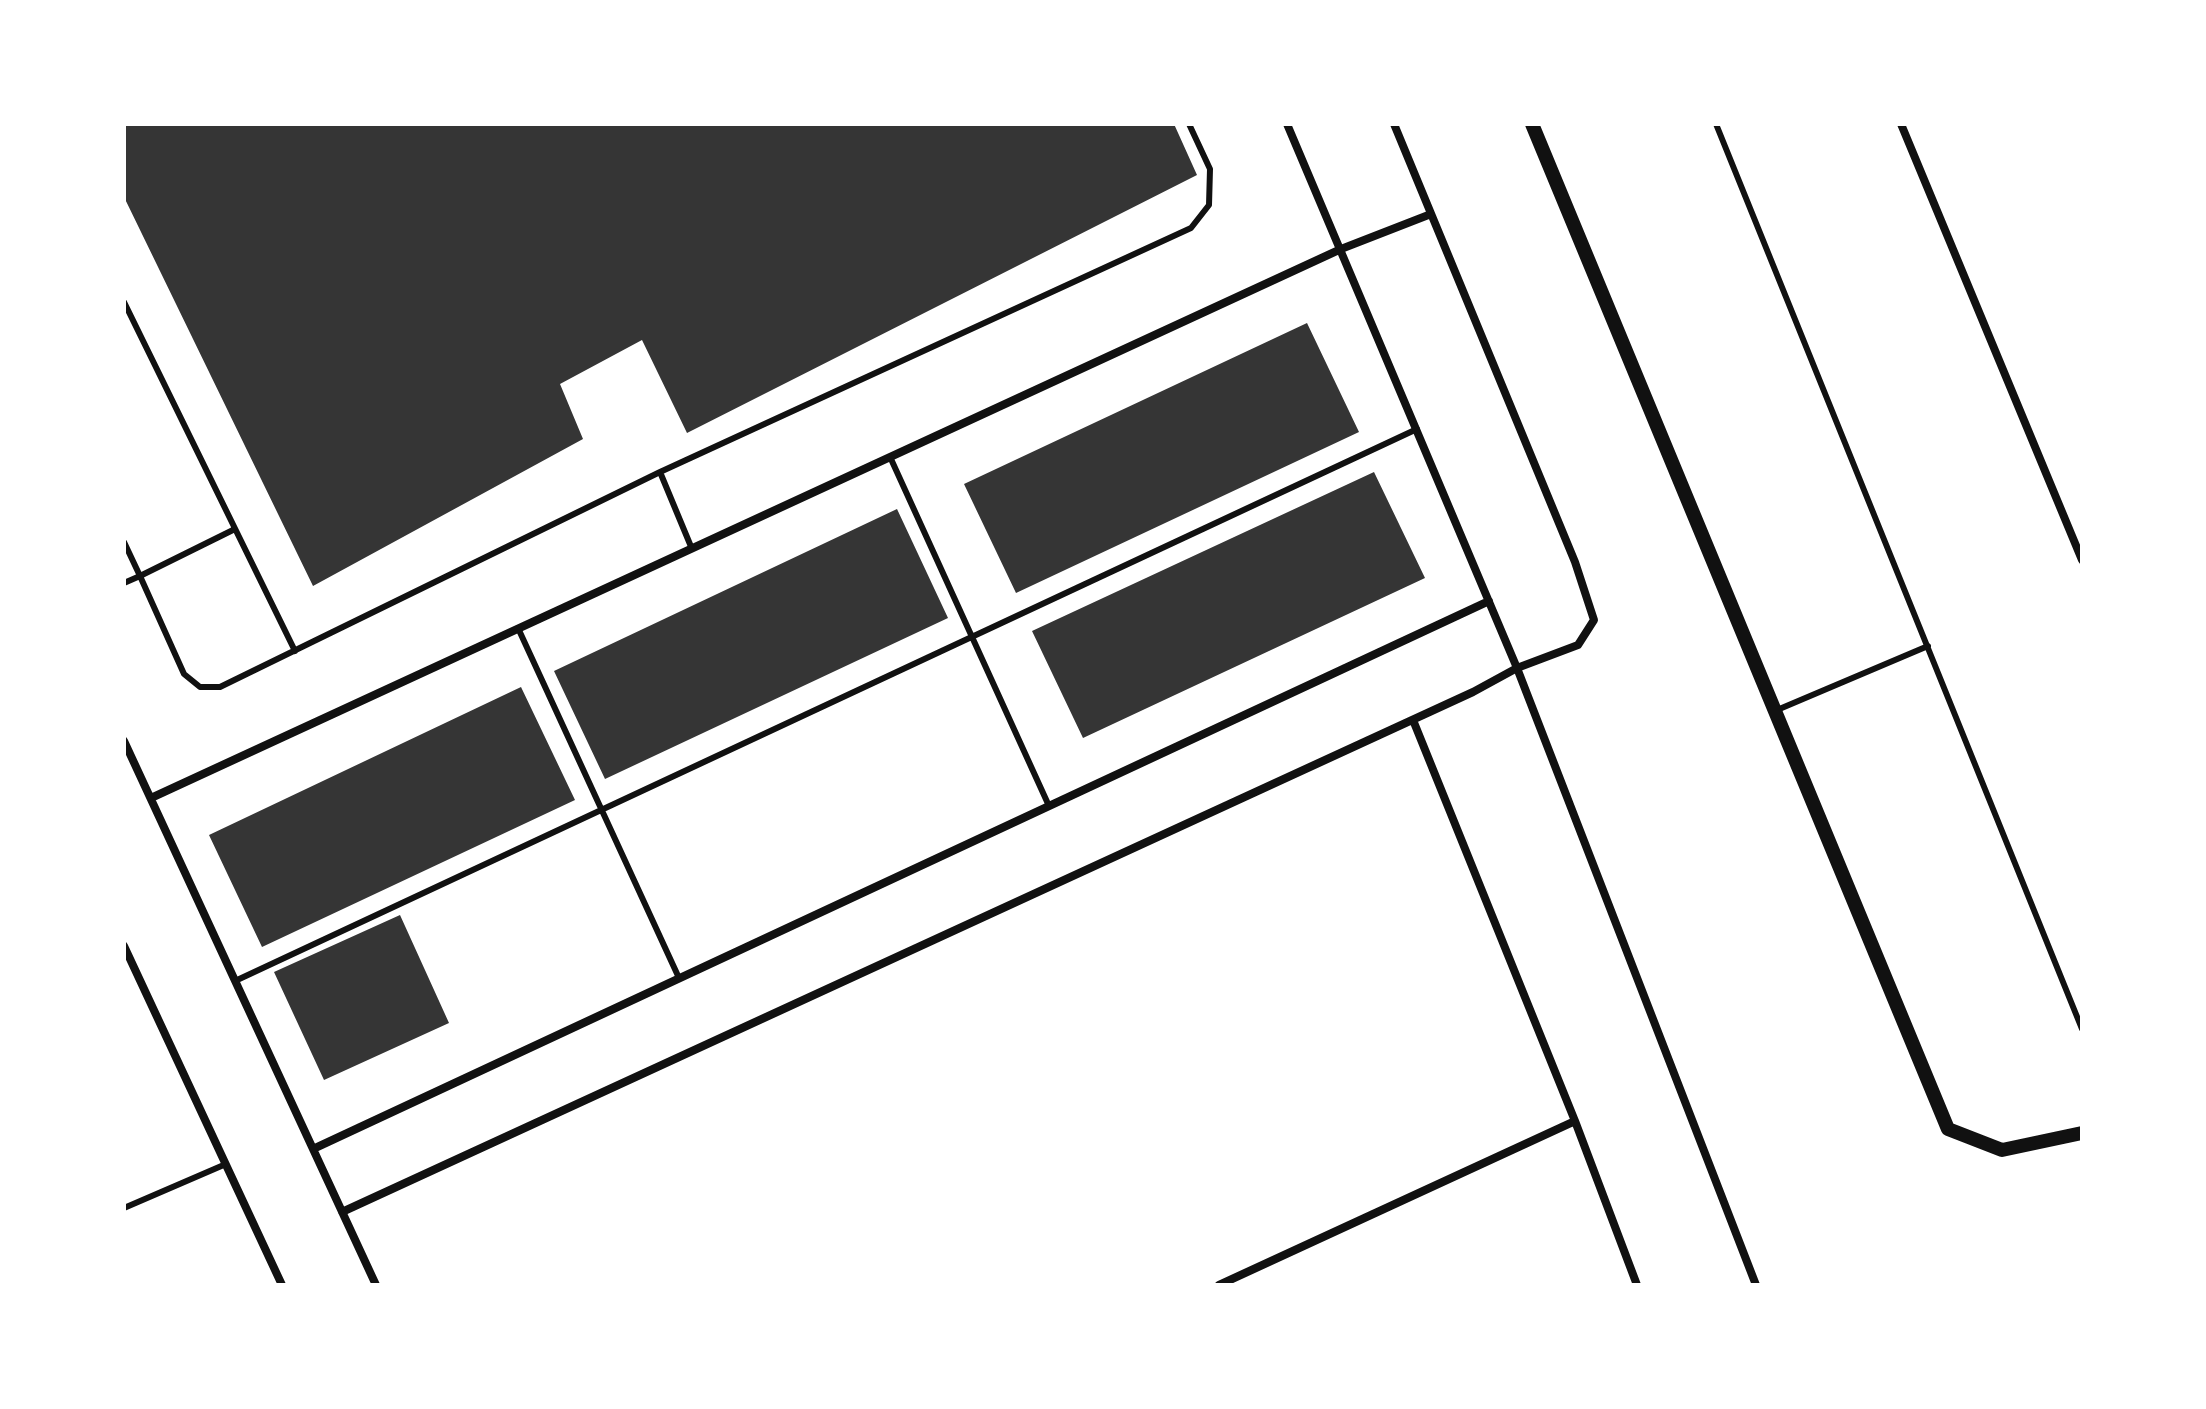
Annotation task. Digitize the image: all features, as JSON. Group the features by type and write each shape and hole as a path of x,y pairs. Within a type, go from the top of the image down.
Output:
{"street":[{"path":"1287,124 1517,668 1756,1285"},
{"path":"342,1212 1413,720 1517,668 1578,645 1594,620 1575,562 1394,124"},
{"path":"1532,124 1948,1129 2002,1150 2082,1133"},
{"path":"1901,124 2082,560"},
{"path":"151,798 1341,249 1431,214"},
{"path":"313,1149 1489,601"},
{"path":"1413,720 1575,1121 1637,1285"},
{"path":"124,741 376,1285"},
{"path":"124,946 282,1285"},
{"path":"1219,1285 1575,1121"}],"lane":[{"path":"124,542 184,674 200,687 220,687 660,472 1191,228 1209,205 1210,169 1189,124"},
{"path":"1716,124 2082,1029"},
{"path":"124,302 295,651"},
{"path":"235,981 1417,429"},
{"path":"891,459 1049,806"},
{"path":"660,472 692,549"},
{"path":"124,583 235,529"},
{"path":"518,628 679,978"},
{"path":"1773,712 1928,646"},
{"path":"124,1208 226,1164"}],"building":[{"path":"124,124 1174,124 1197,175 687,433 642,340 560,384 583,439 313,586 124,197"},
{"path":"1307,323 1359,432 1016,593 964,484"},
{"path":"1374,472 1425,578 1083,738 1032,631"},
{"path":"897,509 948,618 605,779 554,671"},
{"path":"521,687 575,800 262,947 209,835"},
{"path":"400,915 449,1023 324,1080 274,972"}]}
